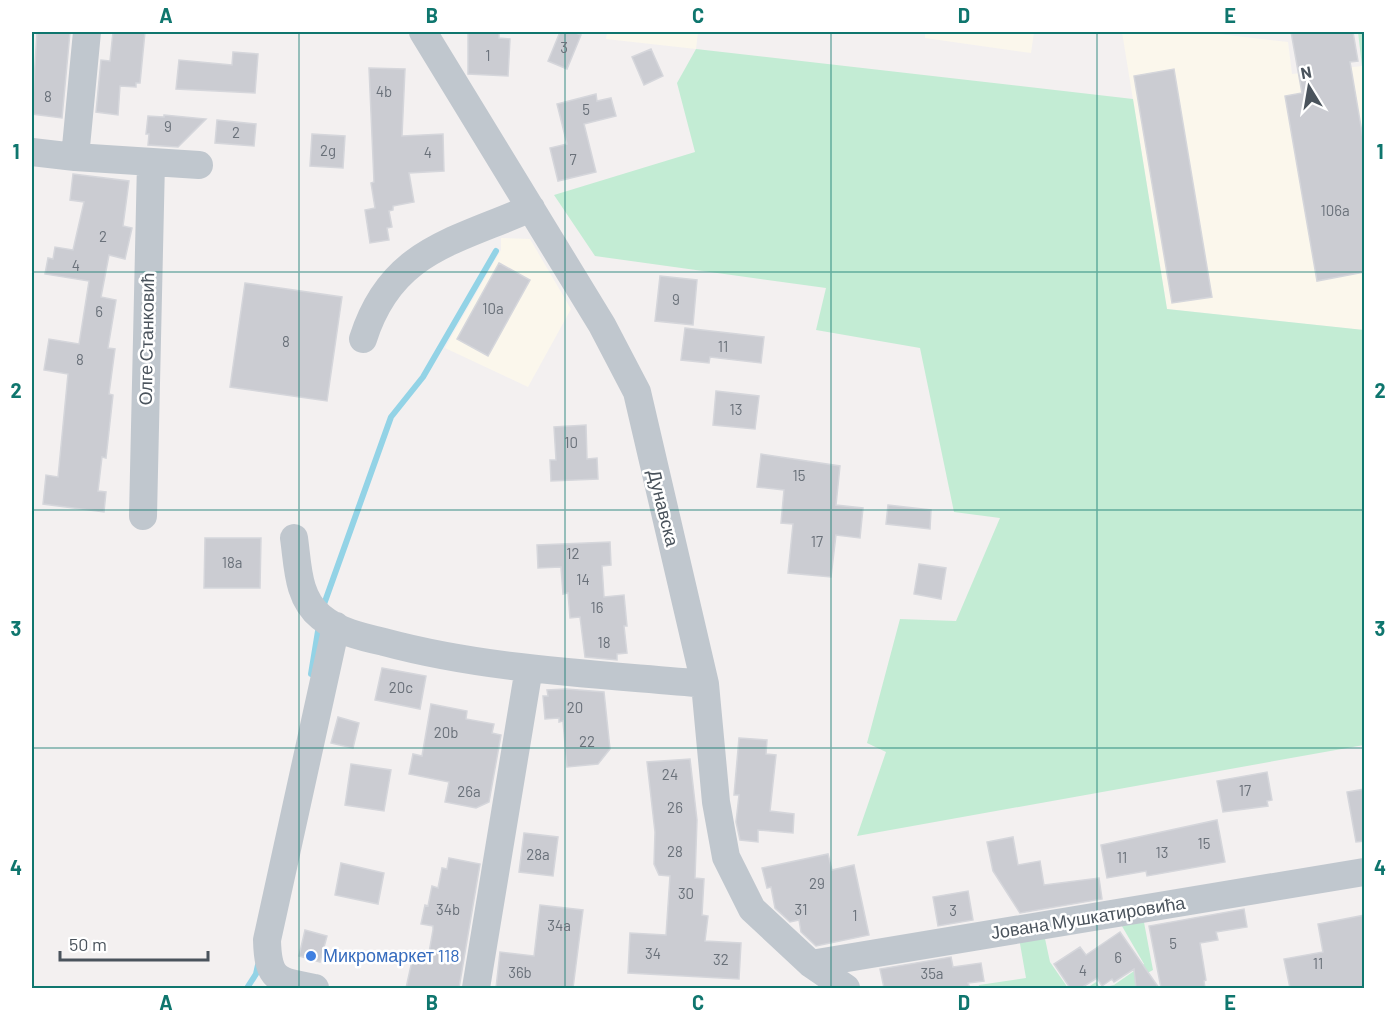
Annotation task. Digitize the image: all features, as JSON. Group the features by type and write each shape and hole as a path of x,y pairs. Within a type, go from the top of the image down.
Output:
{"street":[{"path":"75,157 87,32"},
{"name":"Дунавска","path":"423,32 602,326 637,392 705,684 716,802 726,857 752,909 811,964 846,988"},
{"path":"32,152 199,165"},
{"name":"Олге Станковић","path":"143,516 151,162"},
{"path":"363,339 370,317 384,292 411,263 437,248 531,208"},
{"path":"294,538 300,589 320,617 349,633 403,647 469,660 529,668 705,684"},
{"path":"315,988 280,980 267,964 267,940 336,626"},
{"path":"476,988 529,668"},
{"name":"Јована Мушкатировића","path":"811,964 1365,872"}],"shaded area":[{"path":"607,32 698,32 696,49 606,39"},
{"path":"925,32 1034,32 1031,53 925,38"},
{"path":"1122,32 1202,32 1288,42 1292,74 1362,66 1364,79 1364,330 1167,309"},
{"path":"501,238 530,239 571,309 528,387 445,348 501,250"}],"green space":[{"path":"1358,32 1364,32 1364,65 1362,66"},
{"path":"696,49 1133,99 1167,309 1364,330 1364,745 857,836 886,752 867,743 900,619 956,621 1000,518 954,512 920,348 816,330 826,288 595,256 554,195 695,152 677,83"},
{"path":"1143,917 1153,970 1140,977 1138,985 1133,988 1100,988 1114,985 1144,964 1119,921"},
{"path":"1044,934 1050,962 1068,988 978,988 979,985 1026,978 1019,938"},
{"path":"1096,982 1100,988 1087,988"}],"building":[{"path":"37,32 70,32 62,118 32,114"},
{"path":"113,32 145,32 140,83 136,83 136,87 120,86 118,115 96,112 101,60 110,61"},
{"path":"468,32 499,32 499,38 510,39 508,76 468,74"},
{"path":"560,32 573,32 581,35 567,69 548,61"},
{"path":"1291,32 1353,32 1358,61 1350,62 1365,150 1365,272 1317,281 1285,96 1302,93"},
{"path":"651,49 663,76 644,85 632,57"},
{"path":"233,52 258,54 255,93 176,89 179,60 232,65"},
{"path":"369,68 405,69 402,136 443,134 444,171 409,173 414,202 393,206 393,210 389,211 392,227 387,228 389,240 370,243 365,210 375,208 371,183 374,182"},
{"path":"1174,69 1212,297 1172,303 1134,76"},
{"path":"596,94 597,101 611,98 616,116 584,124 596,172 558,181 550,148 567,144 557,104"},
{"path":"164,115 206,119 178,147 148,145 149,134 146,134 148,116 164,117"},
{"path":"217,120 256,124 254,146 215,143"},
{"path":"312,134 345,136 343,168 310,166"},
{"path":"73,174 129,181 123,226 132,228 125,259 109,255 101,297 116,300 108,348 115,349 109,394 113,395 106,458 102,457 98,491 106,492 104,512 43,504 46,475 58,477 68,374 44,370 49,339 79,344 89,281 45,274 48,258 53,259 55,247 73,250 84,202 70,200"},
{"path":"499,263 530,280 488,356 457,339"},
{"path":"660,276 697,280 693,325 655,321"},
{"path":"245,283 342,297 327,401 230,387"},
{"path":"685,328 764,337 761,363 710,357 709,363 681,360"},
{"path":"716,391 759,396 755,429 713,425"},
{"path":"586,425 587,459 597,458 598,479 551,481 550,460 556,460 554,427"},
{"path":"761,454 840,466 836,505 863,508 860,538 836,535 831,577 788,573 793,524 781,523 784,490 757,487"},
{"path":"888,505 931,510 930,529 886,524"},
{"path":"205,538 261,538 260,588 204,588"},
{"path":"610,542 611,565 602,566 604,597 624,595 627,626 624,626 627,653 617,654 617,660 585,657 580,617 570,618 568,593 563,594 561,567 538,568 537,545"},
{"path":"919,564 946,568 941,599 914,594"},
{"path":"382,668 426,676 420,709 375,700"},
{"path":"547,690 604,692 610,749 598,764 567,767 563,721 559,722 559,718 545,719 543,696 548,696"},
{"path":"431,704 467,711 466,719 494,724 492,733 501,735 489,802 476,808 445,802 449,782 409,774 413,754 422,756"},
{"path":"338,717 359,723 353,748 331,743"},
{"path":"739,738 767,740 766,754 776,755 770,811 794,814 793,833 758,830 758,842 740,840 736,822 739,795 734,795"},
{"path":"690,759 697,820 695,878 704,879 702,915 708,916 705,941 741,943 739,979 628,973 630,933 666,935 670,876 659,875 654,864 655,832 647,762"},
{"path":"351,764 391,770 384,811 345,805"},
{"path":"1267,772 1272,800 1267,801 1268,806 1223,812 1217,781"},
{"path":"1365,789 1365,841 1356,842 1347,792"},
{"path":"1217,820 1225,862 1147,876 1146,871 1107,878 1101,845"},
{"path":"524,833 558,837 553,876 519,872"},
{"path":"1013,837 1018,865 1040,861 1044,885 1099,878 1102,899 1020,913 993,871 987,842"},
{"path":"828,854 832,870 854,865 869,935 816,946 801,932 799,920 790,922 775,908 771,887 767,888 762,868"},
{"path":"449,858 480,864 459,988 406,988 412,961 427,964 433,926 421,924 432,886 438,888 442,868 447,869"},
{"path":"341,863 384,873 378,904 335,895"},
{"path":"968,891 973,920 938,926 933,897"},
{"path":"540,905 583,910 573,988 496,988 500,952 534,956"},
{"path":"1244,909 1247,927 1216,932 1218,940 1200,943 1206,980 1204,981 1205,988 1161,988 1149,926"},
{"path":"1365,915 1365,988 1290,988 1284,959 1323,952 1318,924"},
{"path":"305,930 327,936 320,962 299,956"},
{"path":"1120,932 1159,988 1136,988 1134,969 1114,982 1112,979 1102,986 1097,978 1081,988 1070,988 1054,964 1080,947 1086,955"},
{"path":"951,957 953,967 981,963 984,981 968,983 970,988 884,988 880,969"}],"waterway":[{"path":"323,607 391,417 423,377 496,251"},
{"path":"311,674 319,625"},
{"path":"247,988 256,974 258,965"}],"place":[{"name":"Микромаркет 118","path":"311,956"}]}
